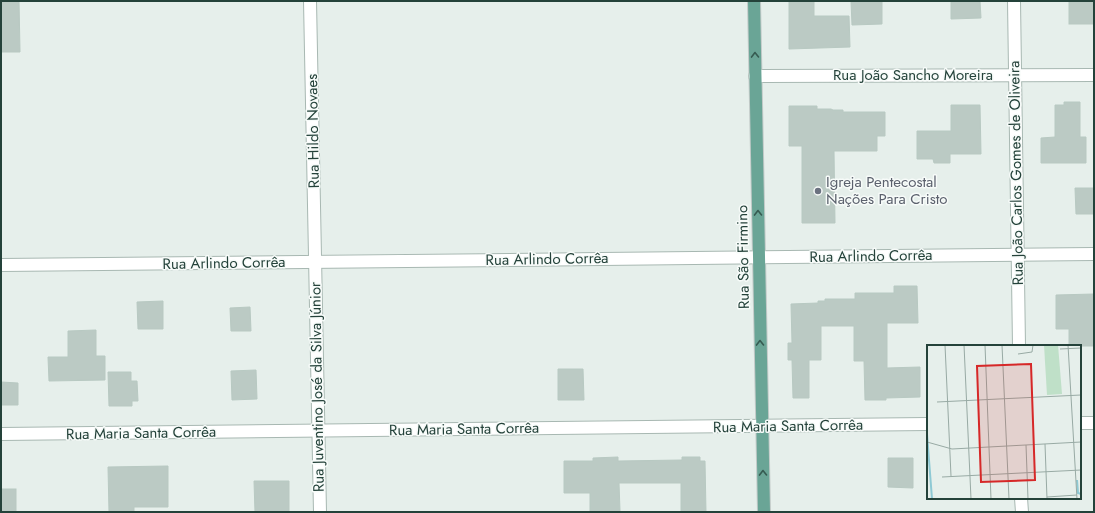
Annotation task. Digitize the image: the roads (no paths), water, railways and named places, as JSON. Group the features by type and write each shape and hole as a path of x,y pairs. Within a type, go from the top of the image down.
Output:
{"main road":[{"name":"Rua São Firmino","path":"754,1 764,512"}],"street":[{"name":"Rua Hildo Novaes","path":"310,1 315,262"},
{"name":"Rua João Carlos Gomes de Oliveira","path":"1014,1 1019,345"},
{"name":"Rua João Sancho Moreira","path":"755,76 1094,75"},
{"name":"Rua Arlindo Corrêa","path":"1,265 1094,254"},
{"name":"Rua Juventino José da Silva Júnior","path":"315,262 320,512"},
{"path":"1081,423 1094,423"},
{"name":"Rua Maria Santa Corrêa","path":"1,434 927,424"},
{"path":"1021,499 1022,512"}],"place":[{"name":"Igreja Pentecostal Nações Para Cristo","path":"818,191"}]}
